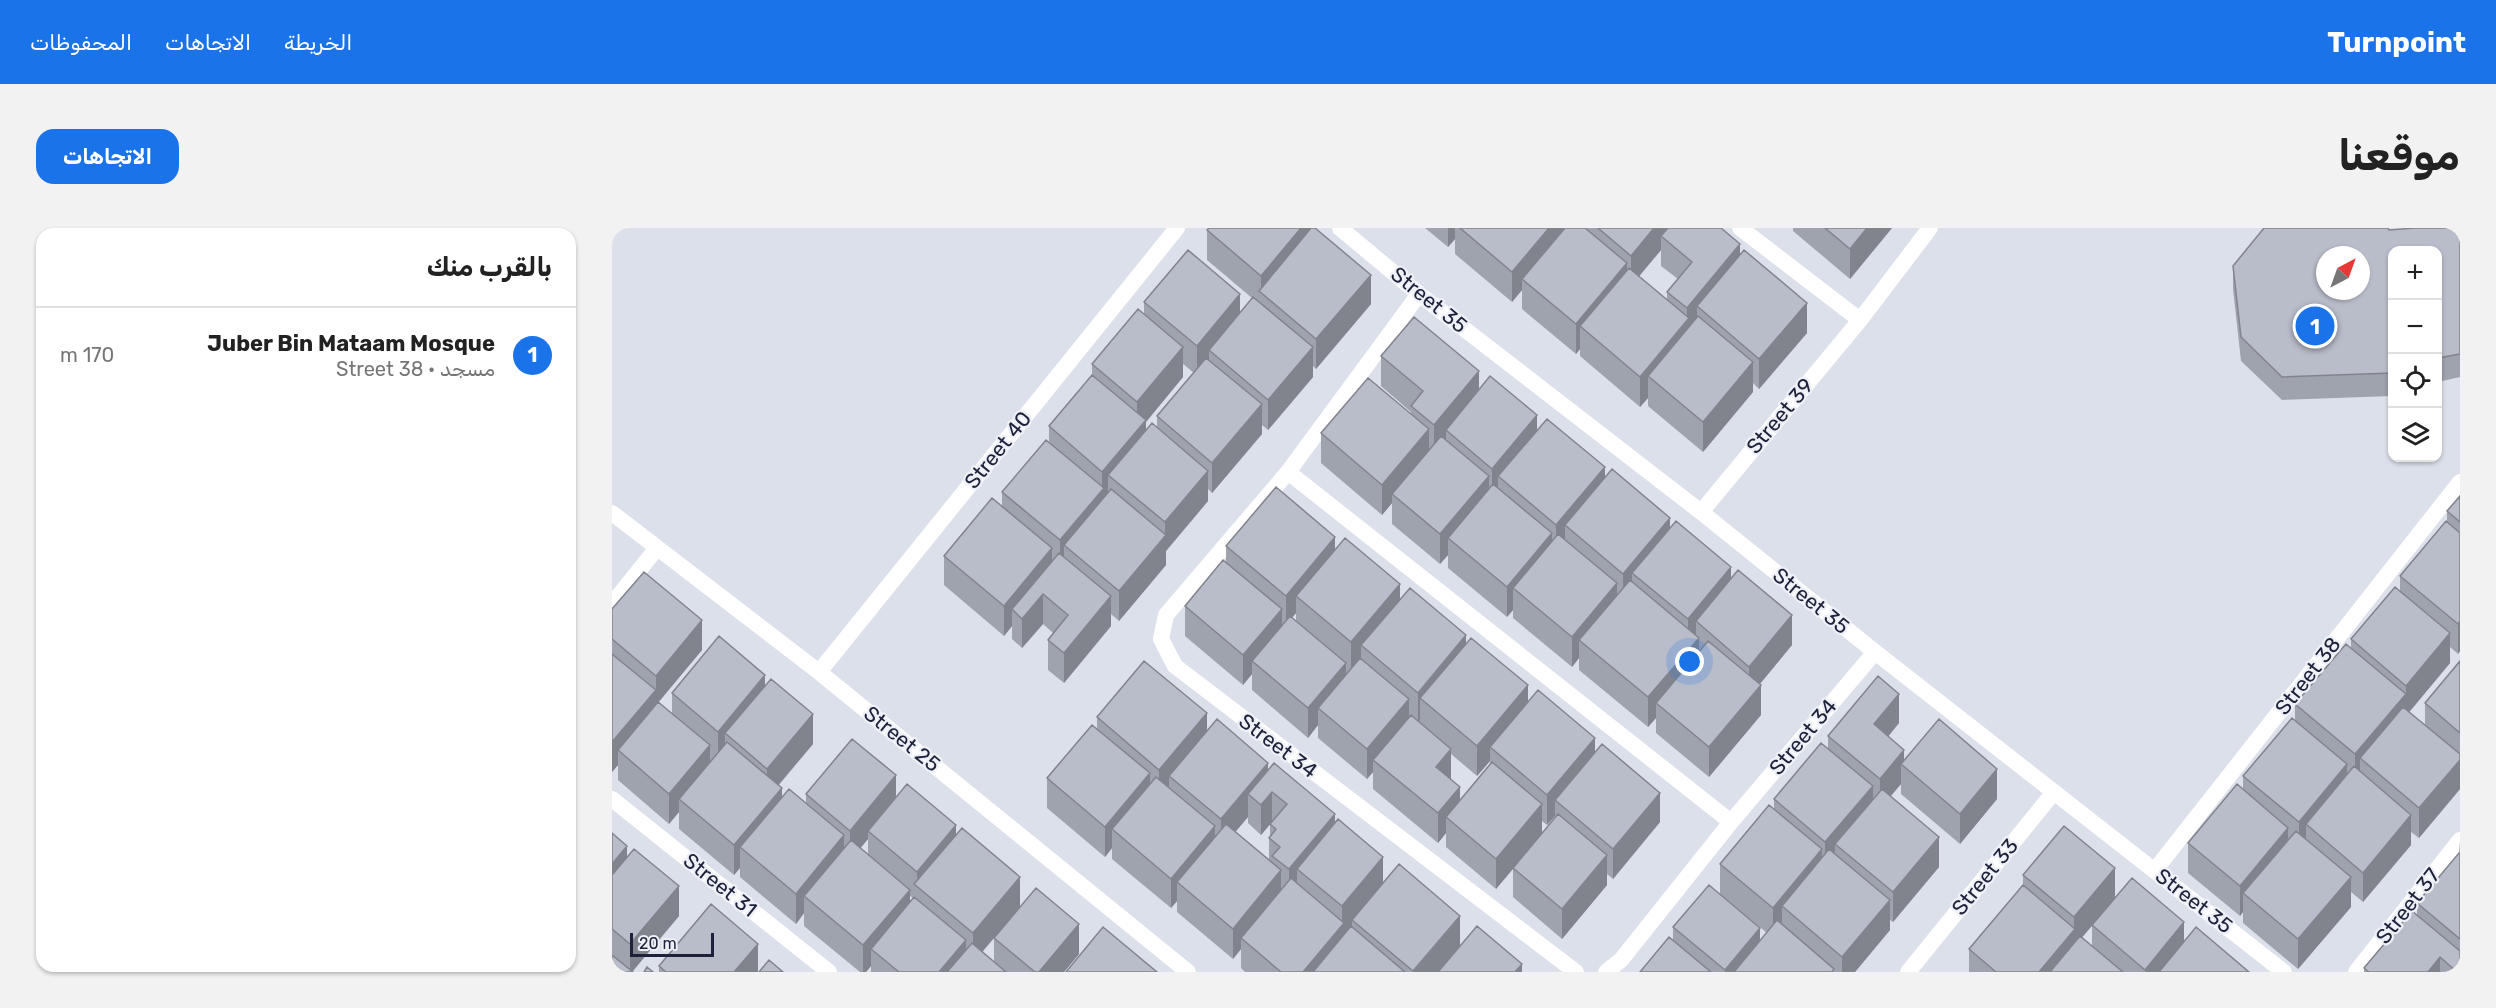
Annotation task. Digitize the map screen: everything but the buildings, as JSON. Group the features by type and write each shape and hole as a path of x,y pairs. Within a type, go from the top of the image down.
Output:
{"street":[{"name":"Street 40","path":"819,672 1177,228"},
{"name":"Street 35","path":"1340,228 1419,294 1701,512 1875,652 2284,972"},
{"path":"1740,228 1860,320"},
{"name":"Street 39","path":"1701,512 1860,320 1930,228"},
{"name":"Street 34","path":"1419,294 1288,472 1166,615 1161,639 1175,666 1576,972"},
{"path":"1288,472 1731,822"},
{"name":"Street 38","path":"2155,870 2460,482"},
{"name":"Street 25","path":"612,513 819,672 1188,972"},
{"path":"612,604 657,548"},
{"name":"Street 34","path":"1606,972 1621,960 1731,822 1875,652"},
{"name":"Street 33","path":"1917,969 2054,792"},
{"name":"Street 31","path":"612,799 829,972"},
{"name":"Street 37","path":"2356,972 2460,840"}],"place":[{"name":"Juber Bin Mataam Mosque","path":"2315,326"}]}
